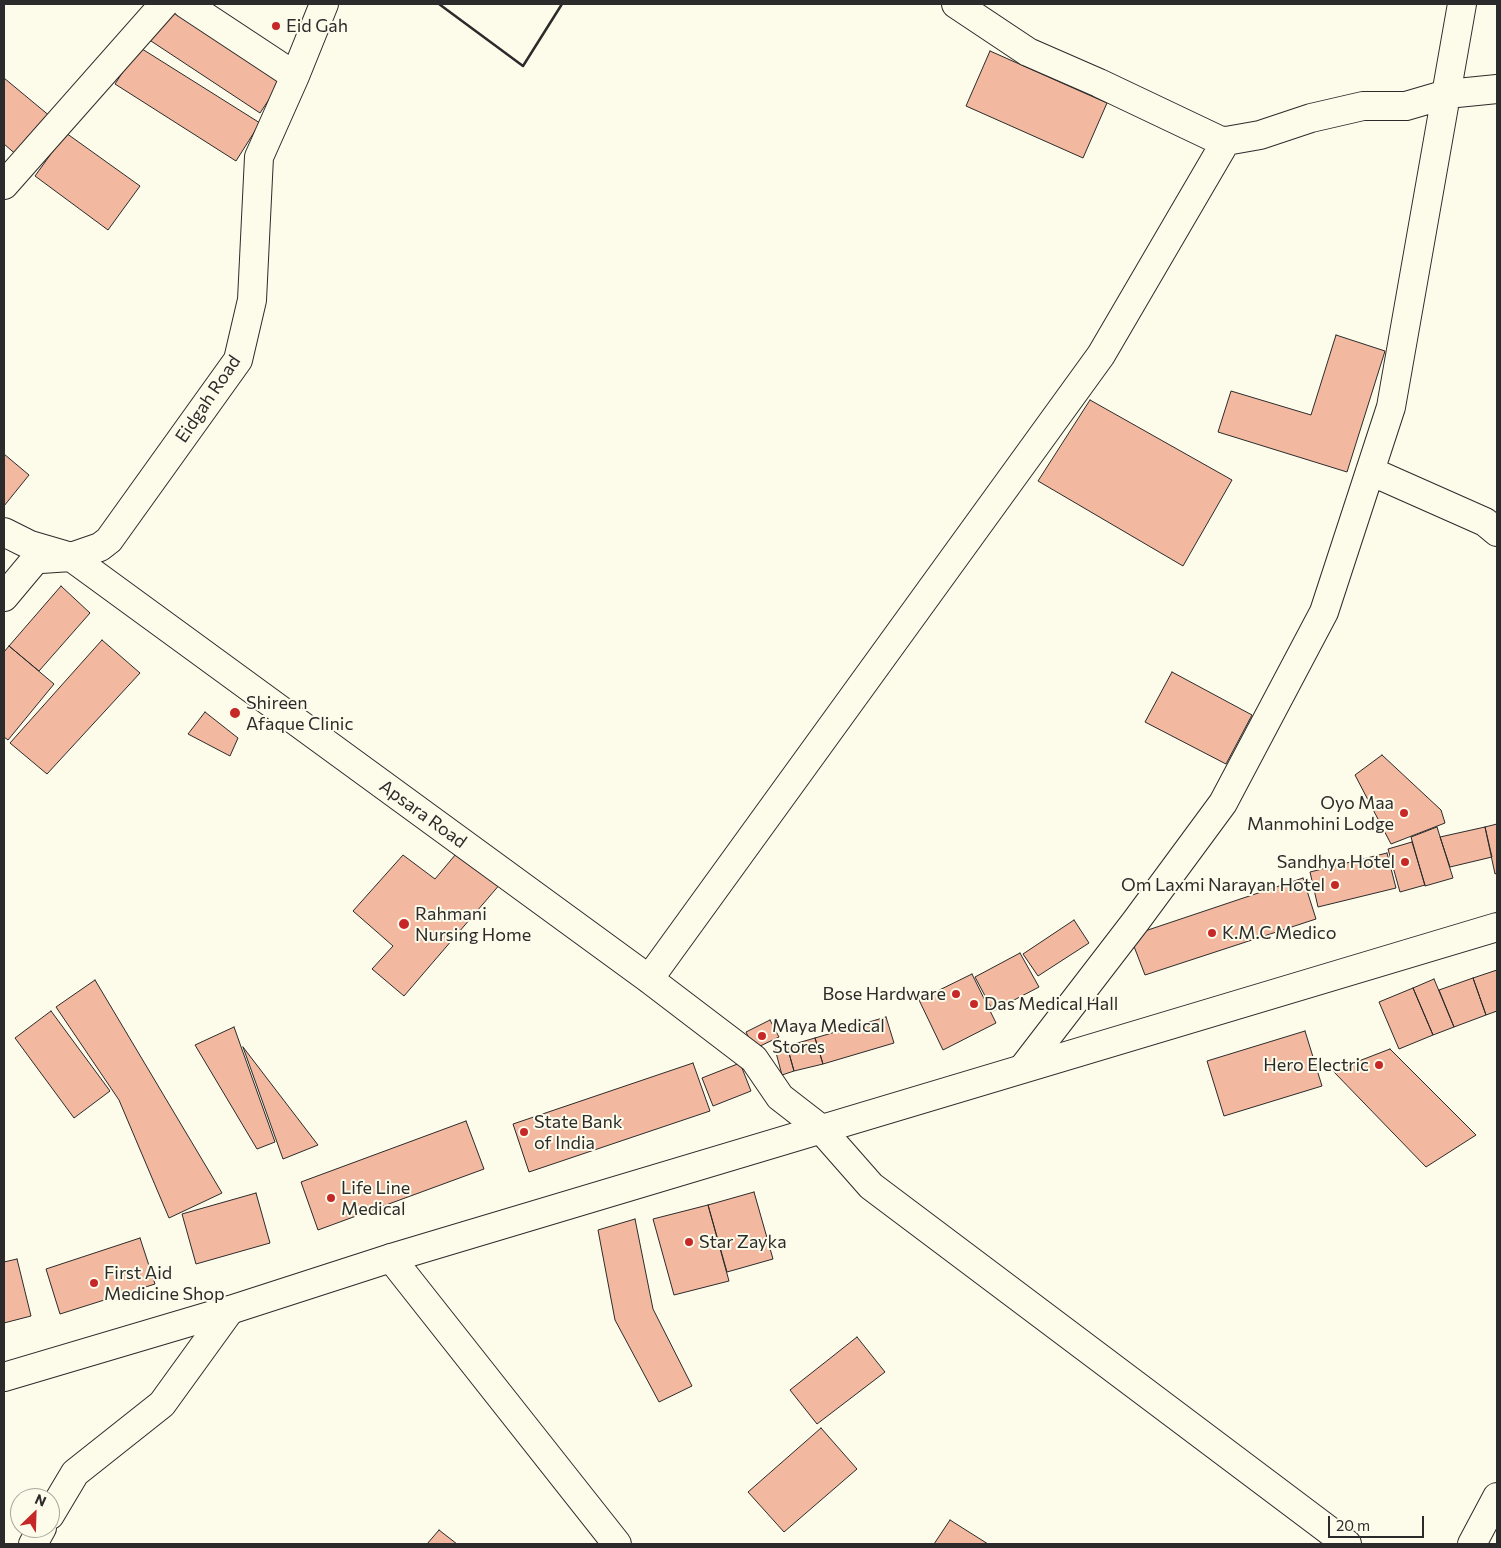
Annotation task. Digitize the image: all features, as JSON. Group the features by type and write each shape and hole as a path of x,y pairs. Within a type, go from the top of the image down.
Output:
{"street":[{"path":"4,185 164,4"},
{"path":"186,4 295,76"},
{"name":"Eidgah Road","path":"4,597 35,560 71,557 100,546 108,540 238,360 252,300 259,157 324,4"},
{"path":"956,4 1028,52 1099,83 1219,140 1226,141 1260,135 1311,118 1363,106 1406,106 1446,94 1497,89"},
{"path":"1023,1068 1223,803 1324,612 1391,407 1462,4"},
{"path":"649,979 1101,355 1226,141"},
{"path":"1370,470 1485,522 1497,532"},
{"name":"Apsara Road","path":"4,532 30,546 71,557 649,979 754,1059 780,1097 820,1128 870,1186 1347,1544"},
{"path":"4,1377 230,1310 390,1258 820,1128 1497,927"},
{"path":"390,1258 617,1544"},
{"path":"60,1498 75,1473 162,1404 230,1310"},
{"path":"1472,1544 1497,1497"}],"building":[{"path":"171,4 284,77 260,113 148,39"},
{"path":"139,47 260,123 236,161 115,84"},
{"path":"990,51 1107,103 1083,158 966,106"},
{"path":"4,78 51,117 19,157 4,144"},
{"path":"66,133 140,186 108,230 35,176"},
{"path":"1336,335 1385,351 1347,472 1218,432 1231,391 1311,415"},
{"path":"1090,400 1232,480 1183,566 1038,481"},
{"path":"4,454 29,475 4,506"},
{"path":"61,586 90,613 39,671 9,646"},
{"path":"102,640 140,673 47,774 10,743"},
{"path":"9,646 54,684 8,740 4,737 4,652"},
{"path":"1172,672 1252,715 1226,764 1145,722"},
{"path":"205,712 238,738 230,756 188,734"},
{"path":"1382,755 1441,810 1445,823 1391,844 1355,775"},
{"path":"1497,824 1497,873 1495,874 1485,827"},
{"path":"1437,827 1453,878 1425,886 1411,837"},
{"path":"1485,827 1492,857 1450,867 1440,837"},
{"path":"1412,842 1425,885 1400,892 1388,849"},
{"name":"Rahmani Nursing Home","path":"461,848 501,883 404,996 372,969 393,946 353,911 403,855 435,879"},
{"path":"1387,853 1396,888 1318,907 1310,872"},
{"path":"1303,878 1316,919 1145,975 1130,936"},
{"path":"1074,920 1089,943 1038,976 1023,954"},
{"path":"1020,953 1039,987 993,1011 975,977"},
{"path":"1497,970 1497,1011 1486,1015 1473,978"},
{"path":"972,974 996,1023 943,1050 919,1000"},
{"path":"1473,978 1486,1015 1454,1027 1439,990"},
{"path":"1434,979 1454,1027 1433,1035 1413,988"},
{"path":"95,980 222,1193 169,1218 119,1100 56,1007"},
{"path":"1413,988 1433,1035 1399,1049 1379,1002"},
{"path":"51,1011 110,1091 74,1118 15,1038"},
{"path":"886,1017 894,1043 823,1064 815,1038"},
{"path":"770,1020 779,1037 754,1049 746,1032"},
{"path":"234,1027 275,1142 257,1149 195,1045"},
{"path":"1305,1031 1322,1086 1224,1116 1207,1061"},
{"path":"815,1038 823,1064 794,1071 787,1046"},
{"path":"787,1046 794,1071 782,1075 775,1049"},
{"path":"243,1047 318,1145 283,1159"},
{"path":"1390,1049 1476,1135 1426,1167 1333,1071"},
{"path":"693,1063 710,1111 529,1172 513,1124"},
{"path":"740,1063 751,1091 713,1106 702,1078"},
{"path":"466,1121 484,1169 318,1230 301,1182"},
{"path":"754,1192 773,1259 727,1272 708,1205"},
{"path":"256,1193 270,1243 196,1264 182,1214"},
{"path":"708,1205 729,1281 674,1295 653,1219"},
{"path":"635,1219 653,1309 692,1386 659,1402 615,1320 598,1230"},
{"path":"140,1238 155,1284 60,1314 46,1269"},
{"path":"17,1259 31,1316 4,1323 4,1262"},
{"path":"857,1337 885,1372 817,1424 790,1390"},
{"path":"821,1428 857,1469 784,1532 748,1492"},
{"path":"950,1520 988,1544 934,1544"},
{"path":"439,1530 457,1544 427,1544"}],"wall":[{"path":"439,4 523,66 562,4"}],"place":[{"name":"Eid Gah","path":"276,26"},
{"name":"Shireen Afaque Clinic","path":"235,713"},
{"name":"Oyo Maa Manmohini Lodge","path":"1404,813"},
{"name":"Sandhya Hotel","path":"1405,862"},
{"name":"Om Laxmi Narayan Hotel","path":"1335,885"},
{"name":"Rahmani Nursing Home","path":"404,924"},
{"name":"K.M.C Medico","path":"1212,933"},
{"name":"Bose Hardware","path":"956,994"},
{"name":"Das Medical Hall","path":"974,1004"},
{"name":"Maya Medical Stores","path":"762,1036"},
{"name":"Hero Electric","path":"1379,1065"},
{"name":"State Bank of India","path":"524,1132"},
{"name":"Life Line Medical","path":"331,1198"},
{"name":"Star Zayka","path":"689,1242"},
{"name":"First Aid Medicine Shop","path":"94,1283"}]}
